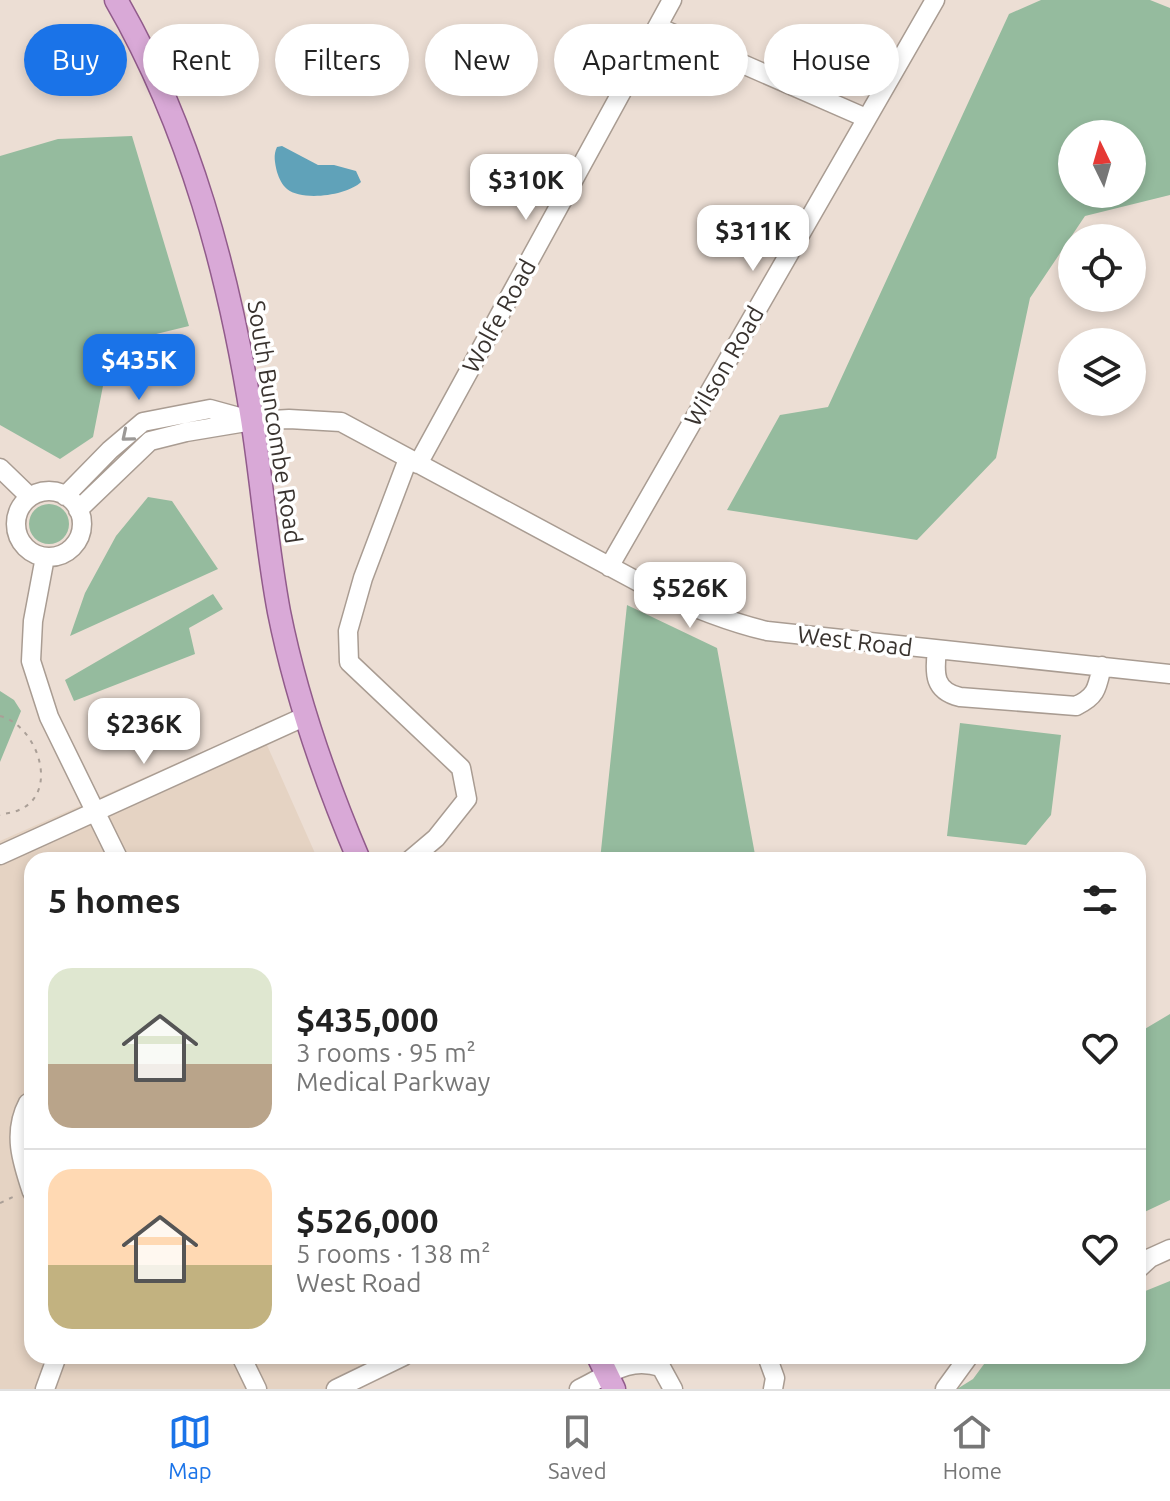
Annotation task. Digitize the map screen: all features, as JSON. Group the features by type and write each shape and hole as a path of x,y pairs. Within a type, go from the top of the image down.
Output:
{"main road":[{"name":"South Buncombe Road","path":"116,0 159,85 208,216 235,323 279,611 306,716 356,852"}],"street":[{"name":"Wolfe Road","path":"660,24 672,0"},
{"name":"Wilson Road","path":"609,567 935,0"},
{"path":"748,66 866,118"},
{"name":"Wolfe Road","path":"419,852 436,838 467,799 461,768 349,662 348,631 363,578 413,461 619,96"},
{"name":"West Road","path":"72,503 110,450 143,422 210,409 252,421 289,419 341,422 609,567 696,610 732,623 767,631 1170,674"},
{"path":"0,468 30,497"},
{"path":"47,492 72,503 81,530 72,547 55,557 45,557 25,547 16,526 17,515 30,497 47,492"},
{"path":"45,557 33,621 31,661 49,717 115,852"},
{"path":"937,650 937,681 947,694 1019,703 1076,706 1090,699 1102,666"},
{"path":"0,855 306,716"},
{"path":"24,1110 20,1117 19,1148 24,1165"},
{"path":"1146,1262 1170,1249"},
{"path":"45,1389 54,1364"},
{"path":"245,1364 257,1389"},
{"path":"364,1364 368,1373"},
{"path":"336,1389 387,1364"},
{"path":"579,1389 627,1364"},
{"path":"651,1364 661,1367 673,1389"},
{"path":"770,1364 775,1378 773,1389"},
{"path":"945,1389 963,1364"}],"path":[{"path":"0,716 13,719 26,732 37,750 41,772 36,795 21,810 0,815"}],"shaded area":[{"path":"259,727 314,852 24,852 24,1364 381,1364 326,1389 0,1389 0,841"}],"green space":[{"path":"1041,0 1150,0 1170,8 1170,195 1146,201 1146,120 1058,120 1058,208 1117,208 1085,216 1080,224 1058,224 1058,256 1030,298 996,458 917,540 727,510 780,415 828,407 1009,14"},
{"path":"132,136 189,326 111,345 93,437 60,459 0,425 0,156 58,139"},
{"path":"148,497 172,501 218,569 70,636 85,593 116,536"},
{"path":"49,504 63,510 69,524 63,538 49,544 35,538 29,524 35,510"},
{"path":"213,594 223,609 189,628 195,654 74,701 65,680"},
{"path":"627,605 717,648 755,852 601,852"},
{"path":"0,691 14,700 21,711 0,762"},
{"path":"960,723 1061,735 1051,815 1026,845 947,836"},
{"path":"1170,1014 1170,1200 1146,1211 1146,1028"},
{"path":"1170,1281 1170,1389 957,1389 973,1379 984,1364 1146,1364 1146,1291"}],"water":[{"path":"282,146 318,165 334,165 356,171 361,182 355,187 325,195 294,193 284,186 277,172 275,153 277,147"}]}
